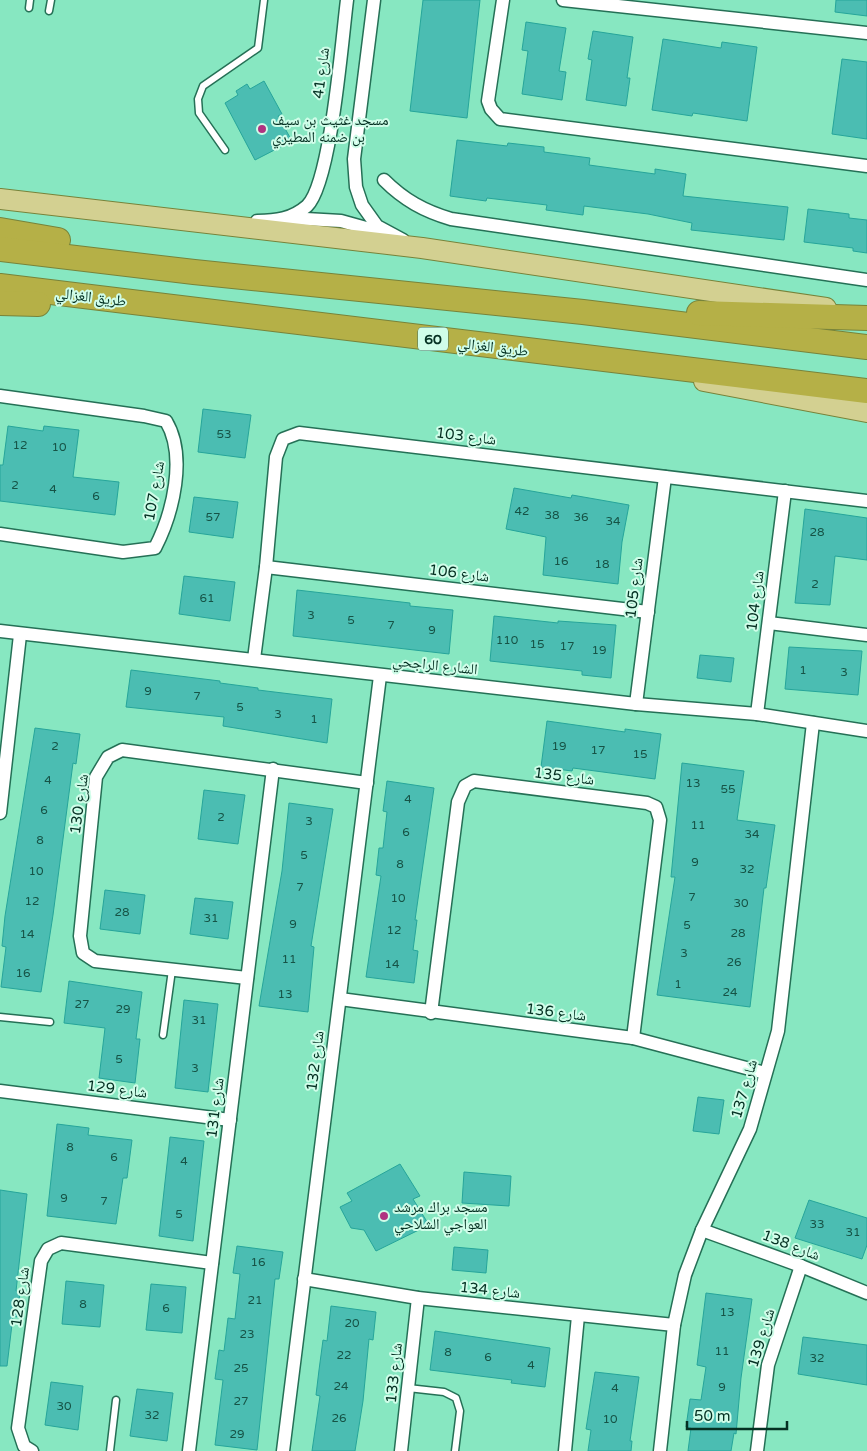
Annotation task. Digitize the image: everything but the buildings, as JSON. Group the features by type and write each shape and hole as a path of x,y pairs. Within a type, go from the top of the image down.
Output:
{"highway":[{"path":"0,230 151,257 194,272"},
{"path":"0,249 194,272 583,312 867,347"},
{"name":"طريق الغزالي","path":"0,286 582,358 867,391"},
{"path":"0,303 180,308"},
{"path":"583,312 867,316"}],"main road":[{"path":"0,199 422,248 867,316"},
{"path":"582,358 867,412"}],"street":[{"name":"شارع 41","path":"222,225 288,218 308,205 322,174 328,145 347,0"},
{"path":"374,0 354,159 356,187 370,217 377,226 391,235"},
{"path":"502,0 488,101 491,109 500,119 867,166"},
{"path":"563,0 867,33"},
{"path":"384,180 415,205 451,219 867,280"},
{"path":"288,218 341,221 391,235 422,248"},
{"name":"شارع 107","path":"0,396 166,421 174,434 177,460 167,524 155,548 123,552 0,534"},
{"name":"شارع 103","path":"254,659 266,567 276,457 283,439 299,433 867,501"},
{"name":"شارع 105","path":"636,704 664,477"},
{"name":"شارع 104","path":"757,714 785,491"},
{"name":"شارع 106","path":"266,567 648,612"},
{"path":"769,623 867,635"},
{"name":"الشارع الراجحي","path":"0,631 20,635 254,659 380,676 636,704 757,714 867,731"},
{"path":"0,813 20,635"},
{"name":"شارع 132","path":"283,1451 380,676"},
{"name":"شارع 137","path":"660,1451 674,1325 685,1275 702,1230 750,1128 778,1032 814,723"},
{"name":"شارع 130","path":"247,978 95,961 84,953 80,936 96,777 108,757 122,750 367,782"},
{"name":"شارع 131","path":"189,1451 273,769"},
{"name":"شارع 135","path":"431,1013 458,802 465,786 474,781 628,800 647,803 656,807 660,820 633,1038"},
{"name":"شارع 136","path":"340,999 431,1013 633,1038 765,1073"},
{"name":"شارع 129","path":"0,1091 230,1120"},
{"name":"شارع 138","path":"702,1230 801,1266 867,1293"},
{"name":"شارع 128","path":"32,1451 24,1446 18,1428 41,1261 48,1249 61,1243 212,1264"},
{"name":"شارع 139","path":"757,1451 768,1365 801,1266"},
{"name":"شارع 134","path":"304,1279 418,1298 674,1325"},
{"name":"شارع 133","path":"401,1451 418,1298"},
{"path":"565,1451 578,1316"}],"lane":[{"path":"29,8 30,0"},
{"path":"49,11 51,0"},
{"path":"225,150 199,113 198,100 203,86 258,48 264,0"},
{"path":"163,1035 172,970"},
{"path":"0,1017 50,1022"},
{"path":"408,1388 444,1392 456,1398 460,1411 455,1451"},
{"path":"110,1451 116,1400"}],"place":[{"name":"مسجد غثيث بن سيف بن ضمنه المطيري","path":"262,129"},
{"name":"مسجد براك مرشد العواجي الشلاحي","path":"384,1216"}]}
